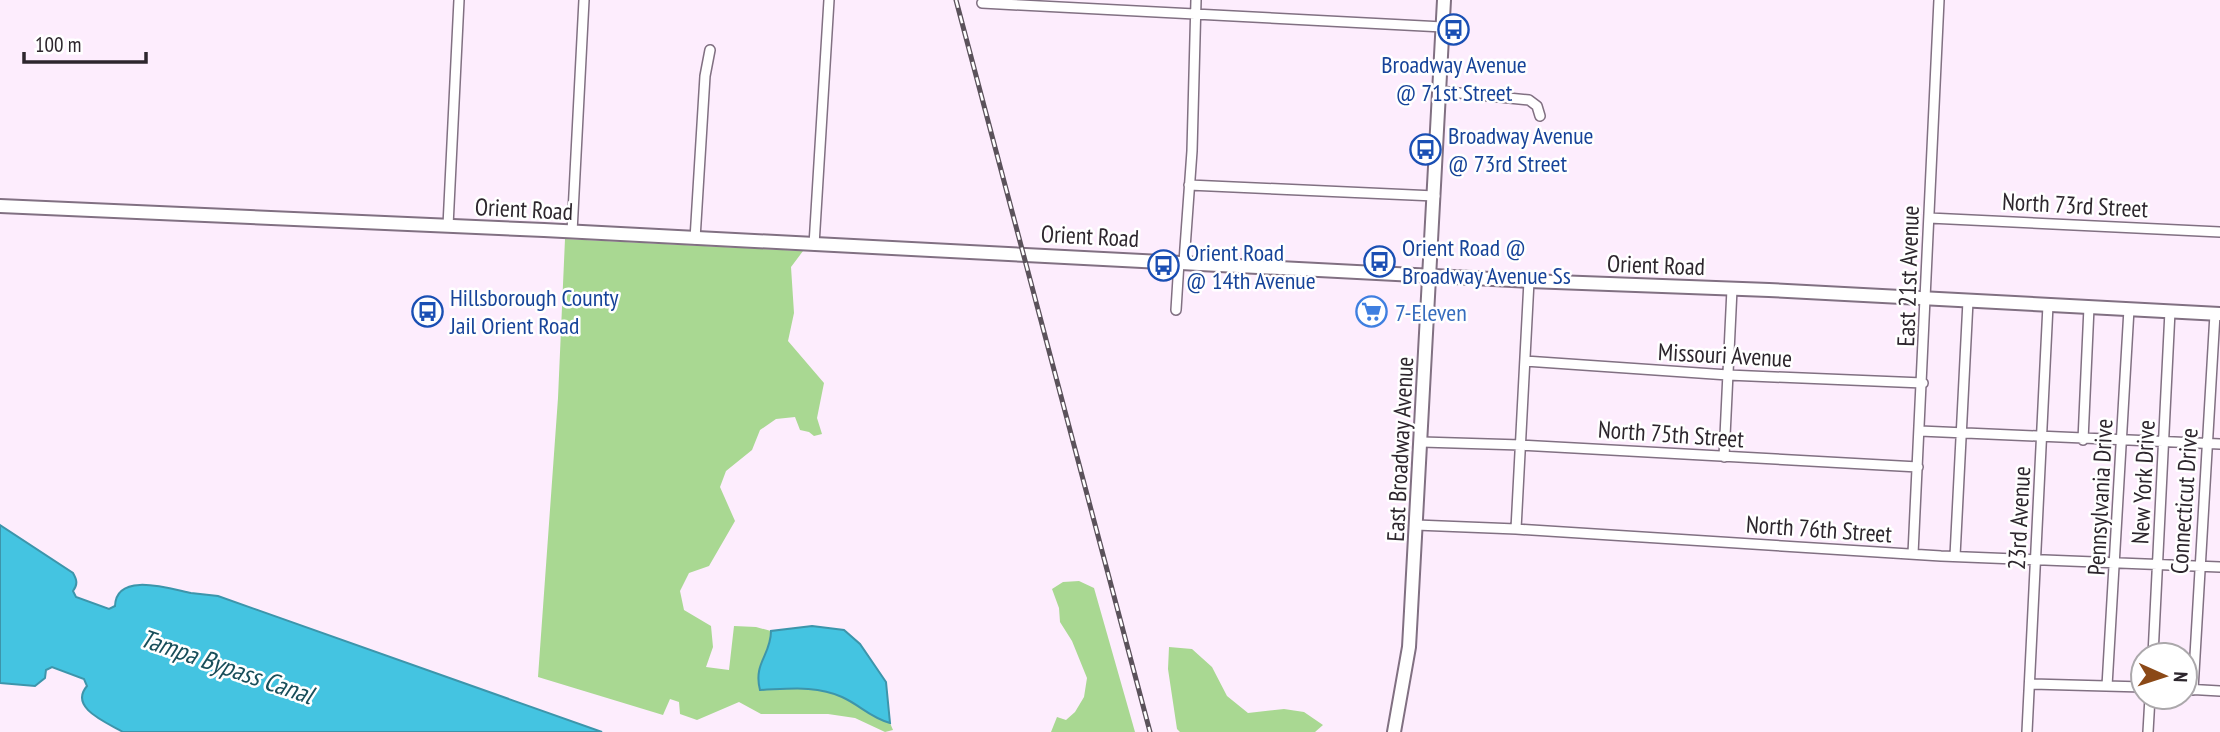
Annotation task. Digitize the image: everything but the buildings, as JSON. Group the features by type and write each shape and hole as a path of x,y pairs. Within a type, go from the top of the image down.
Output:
{"street":[{"path":"448,226 459,0"},
{"path":"572,232 584,0"},
{"path":"814,245 828,0"},
{"path":"1176,310 1189,185 1196,0"},
{"name":"East Broadway Avenue","path":"1394,732 1409,647 1444,0"},
{"name":"East 21st Avenue","path":"1913,554 1940,0"},
{"path":"982,4 1443,27"},
{"path":"695,239 705,76 710,50"},
{"path":"1439,91 1529,100 1537,106 1540,116"},
{"path":"1189,185 1435,196"},
{"name":"Orient Road","path":"0,206 2218,314"},
{"name":"North 73rd Street","path":"1929,218 2220,232"},
{"path":"1516,529 1529,281"},
{"path":"1724,457 1732,289"},
{"path":"1955,556 1968,301"},
{"name":"23rd Avenue","path":"2027,732 2048,305"},
{"path":"2083,440 2089,307"},
{"name":"Pennsylvania Drive","path":"2107,686 2129,309"},
{"name":"New York Drive","path":"2154,641 2170,312"},
{"name":"Connecticut Drive","path":"2193,641 2218,314"},
{"name":"Missouri Avenue","path":"1525,361 1728,375 1923,383"},
{"path":"1920,431 2220,444"},
{"name":"North 75th Street","path":"1422,442 1521,444 1918,467"},
{"name":"North 76th Street","path":"1416,525 1913,554 2220,568"},
{"path":"2030,684 2129,687"},
{"path":"2199,690 2220,691"},
{"path":"2148,732 2149,711"}],"green space":[{"path":"565,239 803,251 791,267 794,313 788,341 824,383 817,418 822,434 814,436 800,430 795,417 776,419 760,430 752,450 726,471 720,487 735,521 709,566 689,573 680,591 684,610 711,626 713,647 706,667 729,670 734,626 771,631 760,666 760,690 802,689 832,693 890,723 893,730 885,732 855,718 828,714 761,714 739,702 697,720 680,714 679,702 670,699 663,715 538,677 558,398"},
{"path":"1079,581 1094,588 1135,732 1051,732 1057,717 1066,720 1075,712 1084,697 1087,678 1072,641 1060,622 1059,608 1052,589 1063,582"},
{"path":"1169,647 1192,649 1212,667 1227,696 1248,713 1284,709 1304,712 1323,725 1315,732 1180,732 1177,729 1168,669"}],"water":[{"name":"Tampa Bypass Canal","path":"0,525 73,573 76,586 73,591 76,597 109,609 115,606 118,595 124,589 134,585 158,586 218,596 602,732 123,732 86,708 82,701 82,694 87,686 84,679 52,667 46,670 45,678 35,686 0,683"},
{"path":"812,626 844,630 860,644 886,682 890,723 832,693 802,689 760,690 760,666 771,631"}],"railway":[{"path":"956,0 1150,732"}],"place":[{"name":"Broadway Avenue @ 71st Street","path":"1454,30"},
{"name":"Broadway Avenue @ 73rd Street","path":"1425,149"},
{"name":"Orient Road @ Broadway Avenue Ss","path":"1379,261"},
{"name":"Orient Road @ 14th Avenue","path":"1163,266"},
{"name":"Hillsborough County Jail Orient Road","path":"427,311"},
{"name":"7-Eleven","path":"1372,312"}]}
